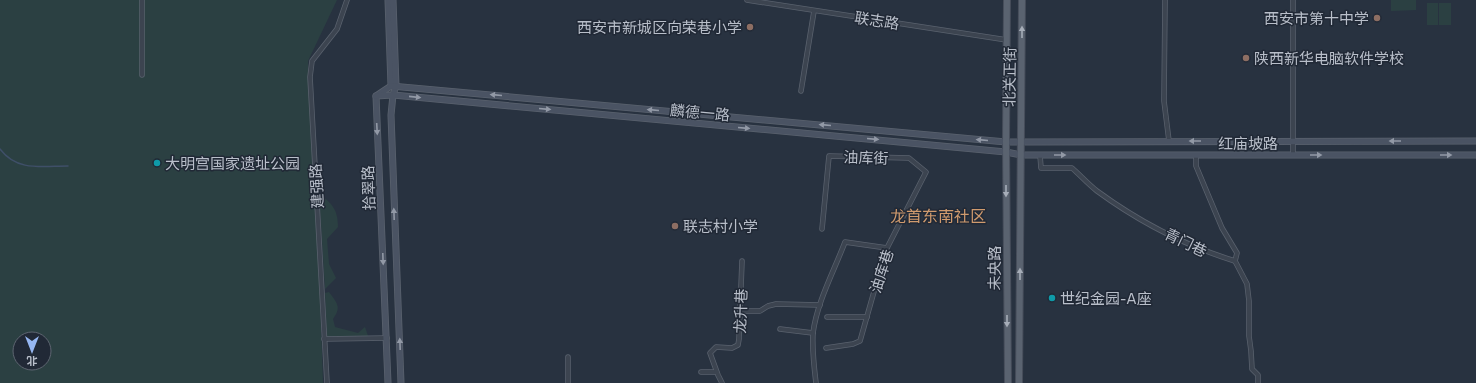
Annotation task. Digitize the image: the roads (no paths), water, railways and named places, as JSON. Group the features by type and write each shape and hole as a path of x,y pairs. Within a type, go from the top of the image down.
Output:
{"main road":[{"name":"拾翠路","path":"388,0 394,86"},
{"name":"拾翠路","path":"393,0 394,86 391,115 401,383"},
{"name":"北关正街","path":"1006,152 1007,0"},
{"name":"北关正街","path":"1021,155 1022,0"},
{"path":"376,96 394,86"},
{"name":"麟德一路","path":"394,86 1006,142 1021,141"},
{"name":"麟德一路","path":"376,96 393,95 1006,152 1021,155"},
{"name":"拾翠路","path":"376,96 388,383"},
{"name":"红庙坡路","path":"1021,141 1476,141"},
{"name":"未央路","path":"1006,152 1008,383"},
{"name":"红庙坡路","path":"1021,155 1476,155"},
{"name":"未央路","path":"1019,383 1021,155"}],"street":[{"path":"142,0 142,76"},
{"name":"建强路","path":"327,383 310,77 312,61 337,29 347,0"},
{"name":"联志路","path":"751,0 1007,40"},
{"path":"1164,0 1164,101 1169,141"},
{"path":"1293,0 1293,155"},
{"path":"801,91 814,11"},
{"name":"青门巷","path":"1040,155 1041,168 1072,168 1096,190 1150,224 1207,253 1235,261"},
{"path":"1196,155 1196,166 1222,228 1237,253 1235,261 1247,284 1252,369 1258,375 1258,383"},
{"name":"油库街","path":"822,229 829,156 909,158 926,172"},
{"name":"油库巷","path":"826,348 860,342 887,248 926,172"},
{"path":"816,383 813,361 813,333 820,305 845,242 887,248"},
{"name":"龙升巷","path":"722,383 716,372 710,353 716,348 732,348 738,345 740,340 742,261"},
{"path":"740,311 760,311 768,306 776,304 820,305"},
{"path":"827,317 868,317"},
{"path":"780,329 813,333"},
{"path":"324,339 387,338"},
{"path":"568,357 568,383"},
{"path":"701,372 716,372"}],"waterway":[{"path":"0,149 14,161 22,164 40,167 68,166"}],"place":[{"name":"西安市第十中学","path":"1377,18"},
{"name":"西安市新城区向荣巷小学","path":"750,27"},
{"name":"陕西新华电脑软件学校","path":"1246,58"},
{"name":"大明宫国家遗址公园","path":"157,163"},
{"name":"联志村小学","path":"675,226"},
{"name":"世纪金园-A座","path":"1052,298"}],"district":[{"name":"龙首东南社区","path":"938,215"}]}
